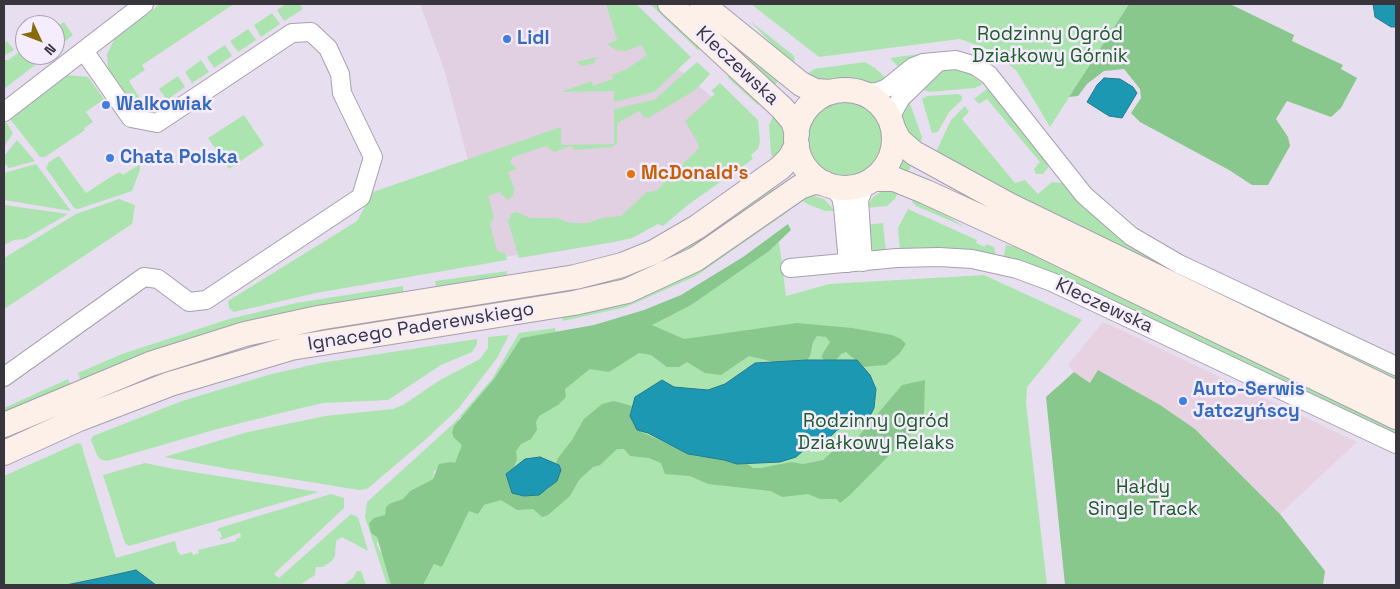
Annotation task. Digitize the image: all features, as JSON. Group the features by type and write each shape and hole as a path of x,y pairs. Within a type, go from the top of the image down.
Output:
{"main road":[{"name":"Kleczewska","path":"670,4 782,108 793,121 797,139"},
{"name":"Kleczewska","path":"702,4 801,84 814,91 832,92"},
{"path":"892,125 894,144 889,160 870,181 846,188 828,185 809,171 799,154 797,139 805,111 817,99 832,92 847,90 862,93 883,108 892,125 899,140 914,153 1002,201 1396,393"},
{"name":"Ignacego Paderewskiego","path":"4,425 150,364 254,331 343,313 575,277 622,265 654,252 697,227 780,168 790,158 797,139"},
{"name":"Kleczewska","path":"870,181 894,179 934,196 1035,242 1396,417"},
{"name":"Ignacego Paderewskiego","path":"4,453 79,419 162,387 206,372 284,350 338,339 574,304 627,291 696,259 800,187 814,182 828,185"}],"street":[{"path":"4,112 144,4"},
{"path":"4,377 144,277 158,279 189,302 206,300 223,290 361,197 373,157 342,93 340,74 328,48 311,32 292,33 157,123 131,118 84,51"},
{"path":"862,93 882,90 918,64 961,60 985,72 1084,195 1119,227 1143,244 1178,264 1396,366"},
{"path":"892,125 893,112 901,98 938,62"},
{"path":"855,262 859,200 870,181"},
{"path":"828,185 841,197 855,262"},
{"name":"Kleczewska","path":"790,268 897,258 957,258 1026,272 1052,282 1396,444"}],"shaded area":[{"path":"420,4 622,4 662,55 724,107 676,207 622,236 494,259 444,69"},
{"path":"1102,323 1108,324 1357,442 1280,514 1195,429 1098,370 1091,383 1074,372 1068,365"}],"green space":[{"path":"160,4 234,4 142,65 145,70 129,81 143,103 148,100 153,107 147,111 131,103 108,71 107,54 115,38"},
{"path":"286,4 300,4 303,9 284,21 277,10"},
{"path":"606,4 636,4 691,57 654,92 614,102 614,91 561,92 592,81 593,86 613,79 612,75 627,69 647,55 641,45 626,51 616,50 607,44 617,40"},
{"path":"650,4 659,4 702,46 698,50"},
{"path":"683,4 689,4 780,79 773,87"},
{"name":"Rodzinny Ogród Działkowy Górnik","path":"751,4 1129,4 1050,127 1016,70 987,49 960,39 819,57"},
{"path":"1129,4 1230,4 1294,35 1292,41 1343,65 1341,69 1357,78 1341,108 1331,117 1287,101 1276,119 1288,137 1290,146 1268,185 1252,185 1229,170 1140,122 1131,113 1141,98 1140,89 1124,69 1104,71 1087,84 1078,96 1069,97"},
{"path":"272,13 280,24 261,37 254,25"},
{"path":"750,21 793,55 795,59 792,65"},
{"path":"65,23 73,35 65,41"},
{"path":"248,29 256,40 238,52 230,41"},
{"path":"7,41 14,50 4,56 4,43"},
{"path":"225,45 232,56 214,68 207,57"},
{"path":"928,53 901,70 890,58"},
{"path":"15,55 15,65 35,65 4,89 4,60 8,60"},
{"path":"597,57 594,63 583,66 576,62"},
{"path":"201,60 209,72 192,83 185,72"},
{"path":"697,62 710,74 694,91 648,118 643,117 640,111 617,123 617,143 612,147 574,150 571,146 554,152 546,146 513,157 510,162 517,169 508,172 514,188 513,196 508,200 499,192 488,196 494,217 490,224 497,251 505,253 507,260 316,293 234,312 229,308 228,301 357,221 373,192 561,127 561,145 614,144 614,109 654,100"},
{"path":"865,62 888,80 870,84 849,79 820,81 804,76 814,69"},
{"path":"949,69 969,73 983,84 975,88 929,92 919,88 934,74"},
{"path":"67,75 88,77 104,99 86,112 93,122 84,128 85,130 45,157 40,157 10,119"},
{"path":"731,75 762,100 758,105 727,77"},
{"path":"178,76 185,87 167,100 159,89"},
{"path":"720,83 758,120 760,142 758,149 751,155 753,159 689,204 663,226 658,224 632,238 614,242 519,258 508,221 512,213 517,212 530,218 557,218 571,223 588,223 602,218 621,216 647,192 656,191 698,149 699,145 685,121 715,94 711,91"},
{"path":"988,88 1047,161 1048,168 1043,174 1036,174 1034,169 1040,162 987,99 979,104 974,99"},
{"path":"958,94 962,96 962,100 949,112 938,132 932,133 922,99 927,96"},
{"path":"845,99 860,102 872,111 881,123 884,138 881,153 872,165 860,174 845,177 830,174 818,165 809,153 806,138 809,123 818,111 830,102"},
{"path":"909,101 922,137 920,148 903,125 902,114"},
{"path":"965,106 969,112 962,119 1015,183 1025,180 1038,194 1052,182 1062,183 1082,203 1396,373 1396,384 934,156 951,120"},
{"path":"775,112 781,118 786,135 784,148 775,160 771,154 769,125"},
{"path":"244,115 264,145 229,169 208,138"},
{"path":"6,122 13,133 4,147 4,124"},
{"path":"17,140 35,161 9,168 5,164 4,156"},
{"path":"59,156 86,193 120,172 123,175 140,164 140,170 132,191 78,209 74,208 46,168 49,162"},
{"path":"902,157 913,162 907,174 897,168"},
{"path":"36,164 71,211 4,200 4,173"},
{"path":"771,185 776,193 704,245 633,280 421,320 420,310 575,286"},
{"path":"884,190 899,190 895,199 887,206 866,208 873,197"},
{"path":"809,195 824,199 835,211 825,211 807,204 799,197"},
{"path":"914,197 965,227 916,206 912,202"},
{"path":"119,199 135,205 132,224 4,309 4,258 76,214"},
{"path":"4,205 68,214 25,239 14,240 4,245"},
{"path":"785,206 789,211 696,276 626,307 563,321 562,317"},
{"path":"908,209 977,240 976,243 985,247 986,244 994,247 996,256 900,251 898,228"},
{"path":"883,223 886,252 877,252 869,247 865,225"},
{"path":"788,224 791,230 769,251 691,305 652,325 684,339 797,323 852,328 892,335 901,339 906,344 899,354 886,365 864,367 846,352 841,354 836,360 825,360 822,358 822,355 830,342 826,337 817,336 807,360 774,362 749,356 721,375 705,373 687,362 679,367 667,367 651,355 639,353 609,372 590,369 565,389 566,397 558,405 539,416 536,422 537,430 531,439 521,444 516,451 517,459 514,467 506,474 512,493 546,491 557,481 559,465 556,463 558,458 572,440 584,419 602,404 614,401 632,406 630,416 637,430 695,456 737,464 746,463 753,468 791,462 803,464 823,460 834,450 837,440 842,436 852,444 902,385 925,380 924,413 913,431 850,495 840,503 837,499 820,499 808,494 782,497 771,491 708,484 690,476 665,474 661,463 649,458 630,456 624,449 617,449 600,465 593,467 579,480 570,496 548,515 542,517 533,509 517,510 501,500 484,505 478,514 469,511 442,567 434,564 423,585 391,585 377,537 371,533 369,523 374,518 385,515 386,507 391,503 403,499 410,491 433,479 439,464 455,463 462,445 454,438 452,433 454,426 494,379 521,338 594,325 644,310 681,295 743,257"},
{"name":"Rodzinny Ogród Działkowy Relaks","path":"779,241 786,296 829,284 984,275 1082,320 1027,387 1026,403 1047,585 423,585 434,564 442,567 526,387 748,265"},
{"path":"1006,245 1036,251 1396,426 1396,437 1003,259"},
{"path":"508,271 505,277 437,291 435,281"},
{"path":"403,286 404,296 81,382 78,373 122,354 229,319 296,303"},
{"path":"555,328 556,332 521,338 494,379 466,414 459,418 454,438 462,445 462,449 455,464 434,471 433,479 410,491 403,499 391,503 385,515 380,518 377,545 383,556 391,585 387,585 365,517 367,502 453,424 492,379 519,333"},
{"path":"509,335 497,358 458,409 367,489 359,490 164,457 248,432 325,416 393,409 403,405 440,380 480,359 488,348 488,337"},
{"path":"477,339 477,344 472,352 441,365 388,400 323,403 217,429 107,461 100,459 91,440 93,436 182,401 268,375 320,363"},
{"name":"Hałdy Single Track","path":"1098,370 1160,405 1195,429 1280,514 1325,571 1323,585 1065,585 1046,397 1074,372 1090,383"},
{"path":"68,379 71,386 4,416 4,408"},
{"path":"78,443 81,444 116,558 175,541 178,552 181,555 192,552 193,555 199,553 198,550 236,541 236,539 241,537 240,533 221,540 219,538 222,537 220,531 217,531 219,528 331,494 344,498 344,508 274,574 279,578 351,514 358,517 368,551 342,537 336,541 335,556 332,561 323,567 316,567 315,575 300,585 156,585 136,570 66,585 4,585 4,476"},
{"path":"145,463 319,492 129,546 125,543 103,475"},
{"path":"357,571 361,571 366,585 343,585 353,578"}],"water":[{"path":"1373,4 1396,4 1396,27 1391,27 1375,17"},
{"path":"1104,78 1120,79 1133,87 1137,93 1122,118 1109,116 1087,102 1097,85"},
{"path":"857,360 870,375 876,389 874,408 870,416 857,426 846,426 837,430 824,443 811,444 796,457 780,462 737,464 688,454 648,433 637,430 630,416 635,397 662,380 674,387 708,390 725,384 755,363"},
{"path":"540,457 559,465 561,470 557,481 539,495 524,496 512,493 506,474 525,459"},
{"path":"136,570 156,585 66,585 100,578"}],"place":[{"name":"Lidl","path":"507,39"},
{"name":"Walkowiak","path":"106,105"},
{"name":"Chata Polska","path":"110,158"},
{"name":"McDonald's","path":"631,174"},
{"name":"Auto-Serwis Jatczyńscy","path":"1183,401"}]}
